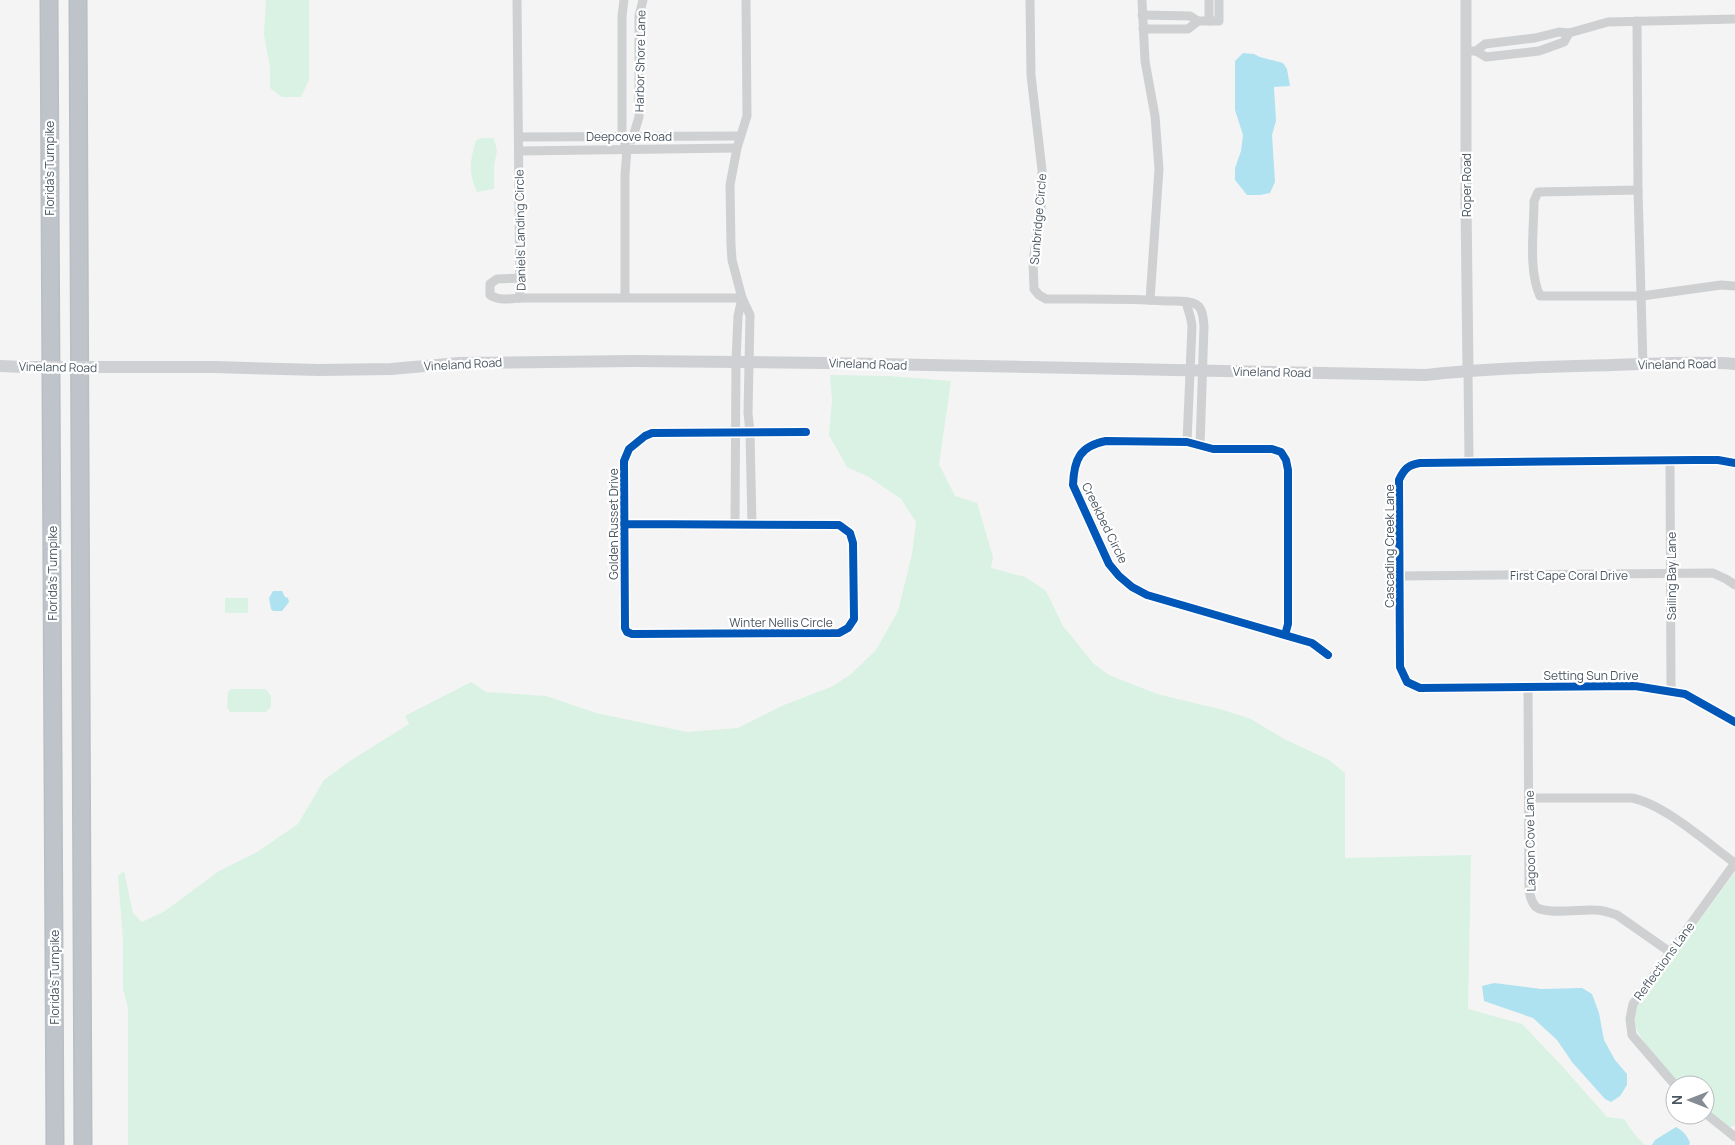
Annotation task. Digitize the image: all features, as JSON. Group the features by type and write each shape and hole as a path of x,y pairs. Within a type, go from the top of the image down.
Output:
{"highway":[{"name":"Florida's Turnpike","path":"49,0 55,1145"},
{"path":"78,0 83,1145"}],"main road":[{"name":"Vineland Road","path":"0,366 214,367 313,370 391,368 459,363 743,362 1426,374 1468,370 1735,364"}],"street":[{"name":"Daniels Landing Circle","path":"517,0 520,298 742,298"},
{"name":"Harbor Shore Lane","path":"624,0 622,16 622,136 627,149"},
{"name":"Harbor Shore Lane","path":"625,297 625,175 627,149 640,118 639,16 643,0"},
{"path":"735,524 736,405 750,325 750,315 742,298 732,260 730,245 730,184 740,136 747,116 746,0"},
{"name":"Sunbridge Circle","path":"1030,0 1030,75 1042,170 1041,209 1034,261 1034,290 1046,299 1186,302"},
{"path":"1142,0 1145,61 1155,116 1159,169 1150,300"},
{"path":"1209,0 1209,21"},
{"path":"1142,15 1190,16 1198,21 1219,21 1219,0"},
{"name":"Roper Road","path":"1466,0 1471,51 1466,203 1468,370"},
{"path":"1471,51 1485,44 1535,38 1559,32 1569,33 1608,22 1735,19"},
{"path":"1143,28 1188,28 1198,21"},
{"path":"1637,21 1638,190 1643,365"},
{"path":"1471,51 1486,56 1539,51 1564,42 1569,33"},
{"path":"1535,38 1539,51"},
{"name":"Deepcove Road","path":"519,137 740,136"},
{"name":"Deepcove Road","path":"519,151 737,148"},
{"path":"1638,190 1538,192 1534,202 1534,284 1540,296 1642,296 1721,285 1735,286"},
{"path":"520,278 492,281 490,284 490,295 498,299 520,298"},
{"path":"742,298 738,324 750,432 752,525"},
{"path":"1187,442 1196,370 1204,326 1202,313 1199,308 1193,303 1186,302 1192,326 1196,370 1200,446"},
{"path":"738,324 750,325"},
{"path":"1192,326 1204,326"},
{"path":"1468,370 1469,462"},
{"path":"736,405 748,405"},
{"name":"Golden Russet Drive","path":"627,632 625,628 624,460 629,449 645,436 652,433 806,432"},
{"name":"Creekbed Circle","path":"1285,635 1288,624 1288,470 1286,460 1281,452 1272,449 1213,449 1187,442 1106,440 1085,449 1077,459 1073,472 1073,485 1110,564 1119,576 1132,587 1147,595 1312,643 1328,655"},
{"name":"Sailing Bay Lane","path":"1670,460 1671,692"},
{"name":"Cascading Creek Lane","path":"1528,687 1420,688 1407,682 1400,667 1399,480 1404,470 1411,464 1420,463 1718,460 1735,463"},
{"name":"Winter Nellis Circle","path":"624,524 839,525 850,533 853,543 854,619 848,628 839,633 632,634 627,632"},
{"name":"First Cape Coral Drive","path":"1400,576 1713,573 1735,585"},
{"name":"Setting Sun Drive","path":"1528,687 1635,686 1685,694 1735,722"},
{"name":"Lagoon Cove Lane","path":"1528,687 1529,889 1531,900 1537,908 1546,911 1607,911 1617,915 1670,952"},
{"path":"1529,798 1632,798 1643,800 1658,807 1735,863"},
{"name":"Reflections Lane","path":"1666,1075 1632,1035 1630,1019 1633,1004 1735,863"},
{"path":"1715,1121 1735,1137"}],"green space":[{"path":"266,0 309,0 309,80 301,97 282,97 270,88 270,67 264,35"},
{"path":"494,138 497,151 494,166 494,189 477,192 472,178 471,161 476,140"},
{"path":"830,375 889,376 951,381 939,464 955,496 977,503 993,557 991,568 1025,577 1046,591 1063,626 1094,664 1109,675 1157,694 1223,710 1251,719 1284,739 1329,760 1345,773 1345,858 1471,855 1468,1009 1522,1024 1607,1117 1624,1119 1645,1145 128,1145 128,1008 123,989 123,939 118,876 124,871 133,913 142,922 165,911 219,871 257,852 298,824 324,780 350,761 409,724 405,716 471,682 486,692 546,696 596,713 687,732 738,728 784,705 831,687 850,675 876,650 898,611 912,554 916,522 901,499 869,477 847,467 829,435 832,400"},
{"path":"225,598 248,598 248,613 225,613"},
{"path":"231,689 266,689 271,696 271,707 266,712 230,712 227,707 228,692"},
{"path":"1735,872 1735,1126 1728,1127 1715,1117 1715,1075 1672,1075 1642,1039 1634,1021 1635,1009"}],"water":[{"path":"1243,53 1254,54 1283,63 1287,69 1290,86 1274,87 1276,121 1272,135 1275,182 1270,193 1260,195 1247,195 1235,180 1235,168 1241,151 1243,135 1235,110 1235,61"},
{"path":"273,591 282,591 285,597 288,598 289,602 282,611 273,611 271,609 269,598"},
{"path":"1494,983 1541,989 1582,988 1592,994 1599,1013 1604,1040 1615,1060 1627,1074 1627,1085 1620,1096 1611,1102 1605,1099 1572,1062 1557,1040 1533,1018 1484,1001 1482,986"},
{"path":"1676,1127 1686,1135 1690,1143 1689,1145 1652,1145 1655,1140"}],"cycle path":[{"path":"624,524 839,525 850,533 853,543 854,619 848,628 839,633 632,634 627,632 625,628 624,461 629,449 645,436 652,433 806,432"},
{"path":"1285,635 1288,624 1288,470 1286,460 1281,452 1272,449 1213,449 1187,442 1106,441 1097,443 1084,450 1077,461 1073,485 1109,564 1132,587 1147,595 1312,643 1328,655"},
{"path":"1735,463 1718,460 1420,463 1407,468 1399,480 1400,667 1407,682 1420,688 1635,686 1685,694 1735,722"}]}
